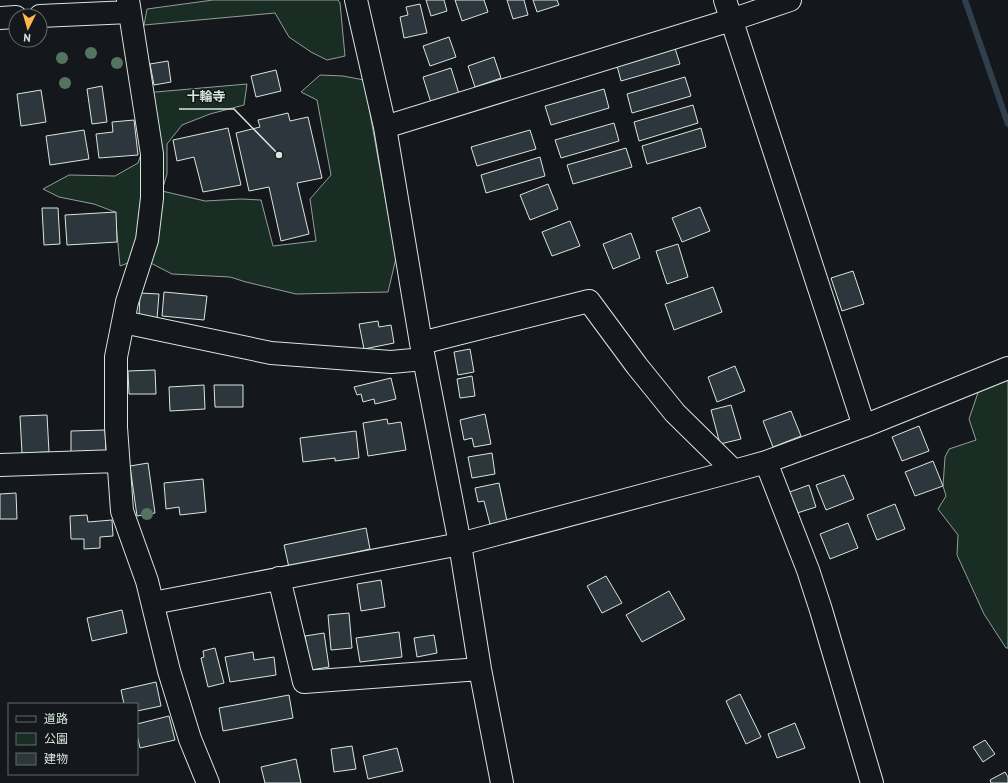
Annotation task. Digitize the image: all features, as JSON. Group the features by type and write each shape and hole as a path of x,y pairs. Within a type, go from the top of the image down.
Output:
{"street":[{"path":"356,0 385,127 422,351 460,544 480,669 502,783"},
{"path":"385,127 728,10 790,0"},
{"path":"48,15 129,6 152,154 152,198 147,240 128,298 116,357 116,427 122,511 147,580 169,671 190,739 208,783"},
{"path":"728,10 864,426"},
{"path":"123,322 271,353 391,362 422,351 588,301 675,413 734,471"},
{"path":"153,602 460,544 734,471 766,462 864,426 1008,368"},
{"path":"0,465 118,461"},
{"path":"766,462 808,570 872,783"},
{"path":"279,578 304,682 480,669"}],"green space":[{"path":"213,0 338,0 340,3 345,56 327,60 311,52 289,37 275,13 144,25 147,9"},
{"path":"320,75 343,76 364,80 396,258 388,292 296,294 230,277 172,274 141,258 120,266 115,212 94,204 59,197 43,189 69,175 115,176 138,163 148,133 133,94 247,84 244,105 210,114 182,125 167,144 167,174 162,191 205,201 241,199 261,200 273,246 316,241 310,199 331,175 317,100 301,92"},
{"path":"983,378 1008,378 1008,648 1006,648 984,614 957,555 958,535 938,509 946,496 943,486 945,457 949,449 976,440 969,419"}],"building":[{"path":"426,0 444,0 447,11 431,16"},
{"path":"455,0 484,0 488,12 462,21"},
{"path":"507,0 524,0 528,15 513,19"},
{"path":"533,0 557,0 559,5 537,12"},
{"path":"420,4 427,33 404,38 400,17 408,15 406,7"},
{"path":"449,37 456,57 430,66 423,46"},
{"path":"674,45 680,64 621,81 616,62"},
{"path":"494,57 501,78 475,87 468,66"},
{"path":"168,61 171,82 154,85 150,64"},
{"path":"451,68 459,94 431,103 423,77"},
{"path":"276,70 281,91 256,97 251,76"},
{"path":"685,77 691,96 632,113 627,94"},
{"path":"102,86 107,122 92,124 87,89"},
{"path":"604,89 609,108 551,125 545,106"},
{"path":"41,90 46,122 21,126 17,94"},
{"path":"693,105 698,123 639,141 634,122"},
{"path":"288,113 290,121 308,117 322,178 297,183 309,234 281,241 269,187 249,191 236,133 260,127 258,120"},
{"path":"134,120 138,155 99,158 96,134 113,132 112,122"},
{"path":"614,123 619,141 561,158 555,140"},
{"path":"228,128 241,185 203,192 194,157 177,161 173,140"},
{"path":"701,128 706,147 647,164 642,146"},
{"path":"84,130 89,159 50,165 46,136"},
{"path":"530,130 536,149 477,166 471,147"},
{"path":"626,148 632,167 573,184 567,165"},
{"path":"540,157 545,176 486,193 481,175"},
{"path":"548,184 558,209 530,220 520,195"},
{"path":"700,207 710,231 682,242 672,218"},
{"path":"42,208 58,208 60,244 44,245"},
{"path":"116,212 117,242 67,245 65,215"},
{"path":"570,221 580,246 552,256 542,232"},
{"path":"631,233 640,258 613,269 603,244"},
{"path":"678,244 688,277 667,284 656,251"},
{"path":"853,271 864,304 842,311 831,278"},
{"path":"713,287 722,312 674,330 665,304"},
{"path":"164,292 207,296 204,320 162,316"},
{"path":"140,293 159,294 157,319 139,318"},
{"path":"378,321 379,327 391,325 394,343 364,349 359,324"},
{"path":"470,349 474,372 458,375 454,352"},
{"path":"735,366 745,391 717,402 708,377"},
{"path":"155,370 156,394 129,394 128,371"},
{"path":"472,376 475,396 460,398 457,379"},
{"path":"391,378 396,399 375,404 374,399 363,402 361,394 357,395 354,387"},
{"path":"204,385 205,409 170,411 169,387"},
{"path":"214,385 243,385 243,407 215,407"},
{"path":"731,405 741,439 720,444 711,410"},
{"path":"791,411 801,436 773,447 763,421"},
{"path":"485,414 491,444 474,447 472,438 464,440 460,420"},
{"path":"47,415 49,452 22,453 20,416"},
{"path":"387,419 388,424 401,422 406,450 368,456 363,423"},
{"path":"919,426 929,451 902,461 892,437"},
{"path":"105,430 106,452 71,453 71,431"},
{"path":"356,431 359,458 335,461 335,458 303,462 300,438"},
{"path":"492,453 495,474 472,478 468,457"},
{"path":"933,461 943,486 915,496 905,472"},
{"path":"148,463 155,513 137,516 130,466"},
{"path":"844,475 854,499 826,510 816,485"},
{"path":"203,479 206,512 180,515 179,507 166,509 164,483"},
{"path":"499,483 507,521 490,524 484,501 478,502 475,488"},
{"path":"809,485 816,507 794,514 787,493"},
{"path":"16,493 17,519 0,519 0,494"},
{"path":"895,504 905,529 877,540 867,515"},
{"path":"87,515 88,522 112,520 113,536 100,537 100,548 84,549 84,539 71,539 70,516"},
{"path":"848,523 858,548 830,559 820,534"},
{"path":"366,528 370,549 344,555 345,560 290,572 284,545"},
{"path":"606,576 622,603 602,613 587,586"},
{"path":"381,580 385,607 361,611 357,584"},
{"path":"669,591 685,619 642,642 626,615"},
{"path":"122,610 127,633 92,641 87,618"},
{"path":"349,613 352,648 331,650 328,615"},
{"path":"399,632 402,657 360,662 356,638"},
{"path":"324,633 329,667 311,670 305,636"},
{"path":"434,635 437,653 417,657 414,638"},
{"path":"215,648 224,683 208,687 201,658 204,657 203,651"},
{"path":"253,652 254,660 274,657 276,675 230,682 225,657"},
{"path":"156,682 161,706 138,711 138,703 124,703 121,690"},
{"path":"740,694 761,737 746,744 726,701"},
{"path":"289,695 293,718 223,731 219,708"},
{"path":"169,716 175,740 140,748 138,739 138,724"},
{"path":"795,723 805,748 777,758 768,734"},
{"path":"985,740 995,754 983,762 973,747"},
{"path":"352,746 356,769 334,772 331,749"},
{"path":"397,748 403,771 368,779 363,756"},
{"path":"296,759 301,783 265,783 261,767"},
{"path":"1005,772 1008,777 1008,783 991,783 990,780"}],"waterway":[{"path":"965,0 1008,124"}],"place":[{"name":"十輪寺","path":"279,155"}]}
